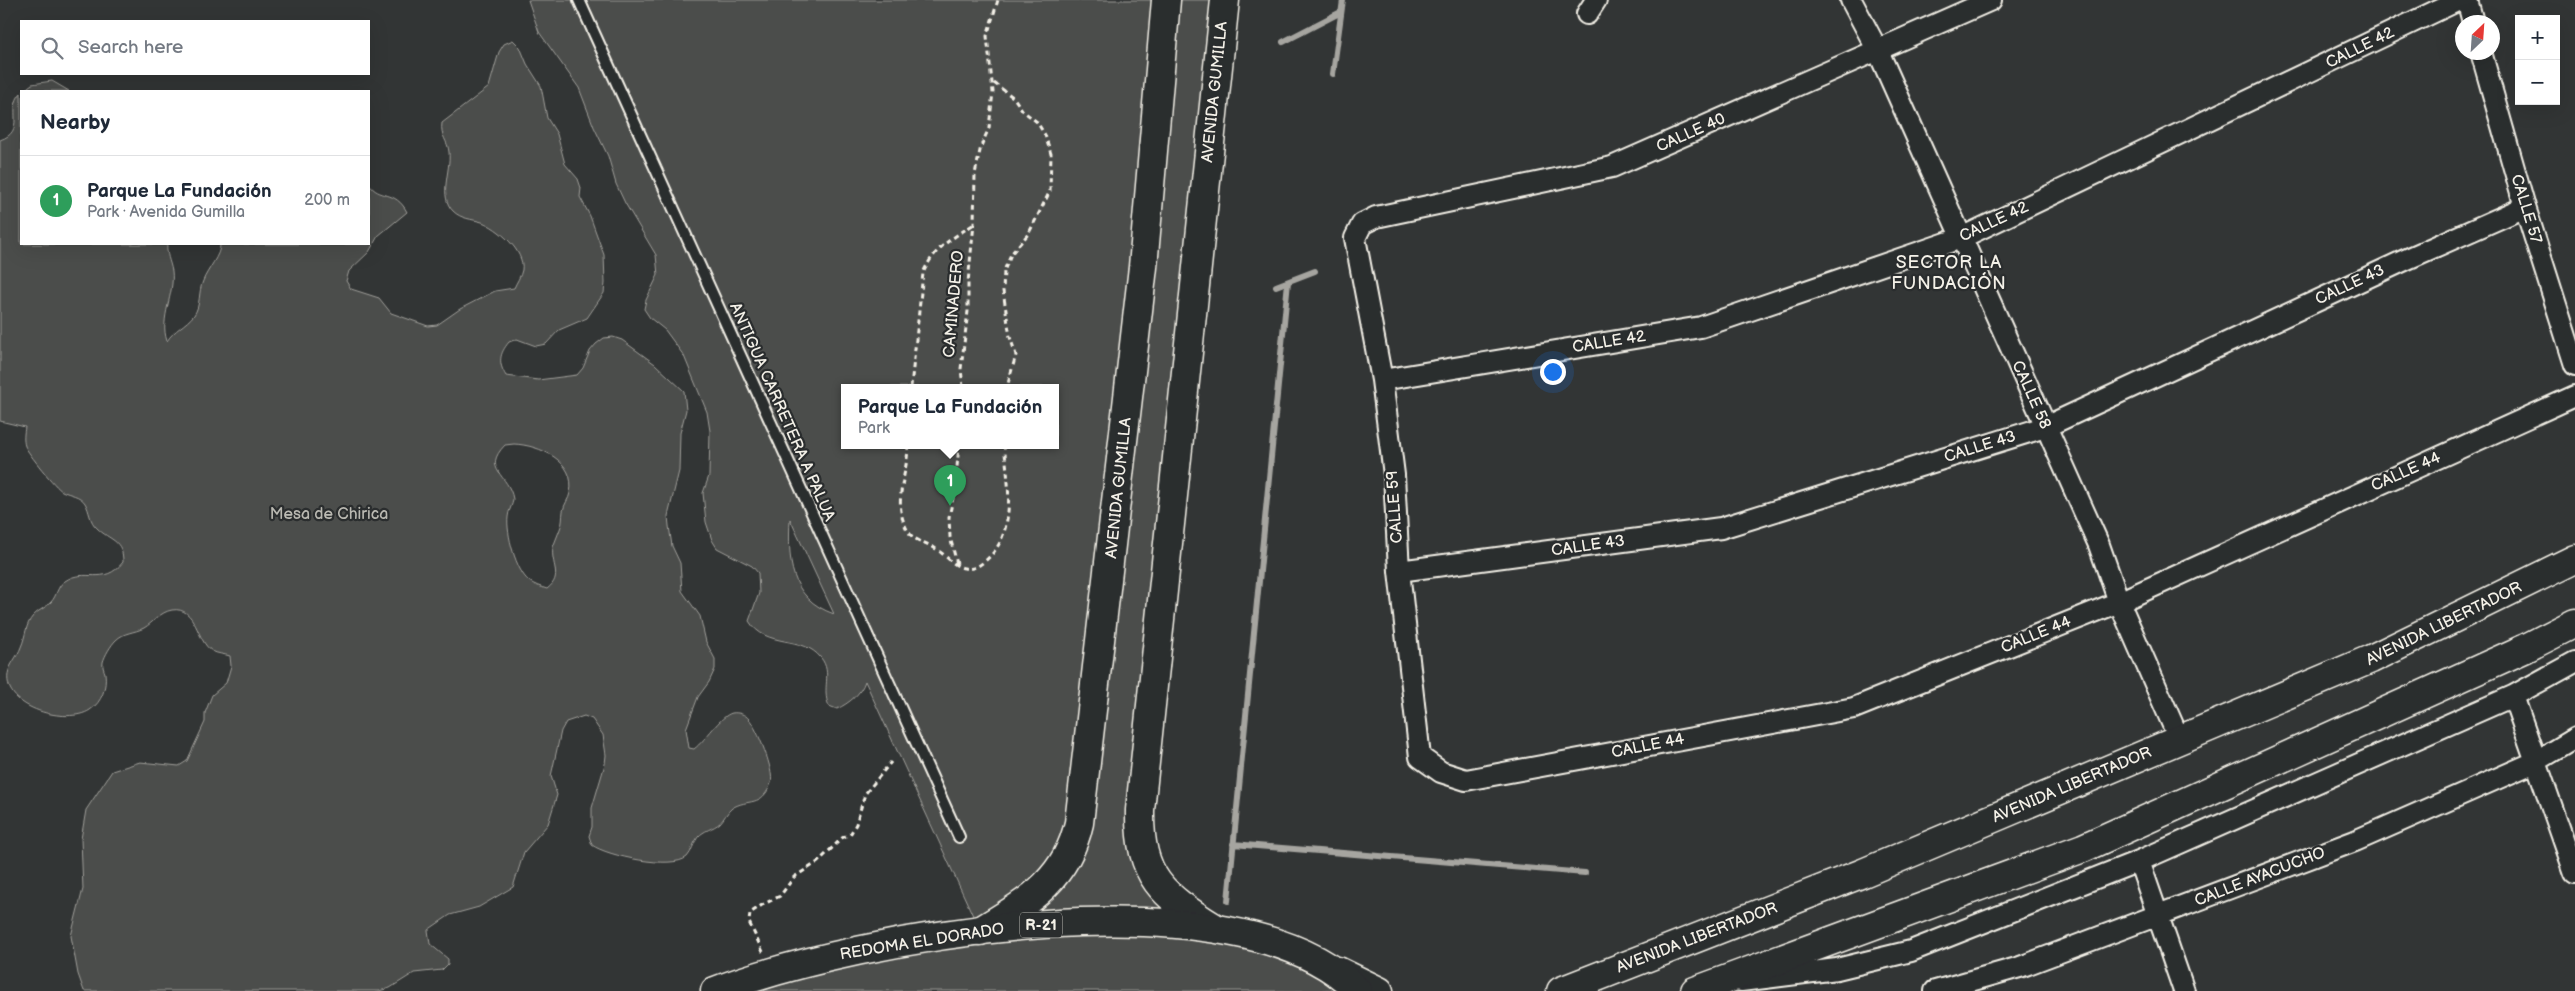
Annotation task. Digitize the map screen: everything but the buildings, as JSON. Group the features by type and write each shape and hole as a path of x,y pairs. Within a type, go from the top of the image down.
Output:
{"main road":[{"name":"AVENIDA GUMILLA","path":"980,931 1037,894 1053,879 1070,851 1079,823 1143,267 1166,0"},
{"name":"AVENIDA GUMILLA","path":"1215,928 1171,899 1156,881 1147,865 1140,832 1140,810 1225,0"},
{"name":"AVENIDA LIBERTADOR","path":"1561,991 1863,873 2180,741 2371,659 2575,559"},
{"path":"1706,987 2083,848 2517,652 2575,623"},
{"name":"REDOMA EL DORADO","path":"715,991 770,971 873,948 980,931 1103,921 1162,922 1215,928 1262,938 1302,953 1335,971 1358,991"},
{"path":"1302,953 1379,991"}],"street":[{"name":"CALLE 58","path":"1851,0 1878,51 2099,545 2119,602 2180,741"},
{"name":"CALLE 40","path":"1376,217 1612,167 1991,0"},
{"name":"CALLE 42","path":"1382,380 1701,327 1961,238 2460,0"},
{"path":"2467,0 2471,15"},
{"name":"CALLE 57","path":"2484,60 2525,207 2575,364"},
{"name":"CALLE 43","path":"1399,571 1720,528 2045,427 2405,260 2525,207"},
{"name":"CALLE 59","path":"1376,217 1362,224 1355,238 1382,380 1394,475 1399,571 1420,757 1442,772 1466,780"},
{"name":"CALLE 44","path":"1466,780 1854,708 2119,602 2575,396"},
{"path":"1706,987 1837,969 1911,951 2139,861 2513,696 2575,662"},
{"path":"2513,696 2575,873"},
{"name":"CALLE AYACUCHO","path":"1935,991 2020,968 2354,841 2535,762 2575,738"},
{"path":"2139,861 2184,991"}],"lane":[{"name":"ANTIGUA CARRETERA A PALUA","path":"579,0 959,837"}],"path":[{"name":"CAMINADERO","path":"962,384 961,369 969,302 968,282 974,224 975,174 981,146 989,128 994,83 987,36 998,0"},
{"path":"994,83 1014,98 1023,111 1037,122 1046,135 1052,154 1050,191 1029,233 1011,254 1004,271 1003,291 1010,338 1016,355 1008,384"},
{"name":"CAMINADERO","path":"911,384 923,273 930,258 940,246 974,224"},
{"path":"907,449 900,494 904,521 912,537 935,548 965,569 974,568 982,563 995,550 1007,523 1009,494 1004,449"},
{"path":"957,565 950,537 949,517 955,489 959,449"},
{"path":"770,971 763,947 750,922 750,913 762,904 780,896 794,877 818,862 842,838 851,833 866,794 891,762"}],"green space":[{"path":"528,0 1165,0 1076,837 980,931 865,681 858,694 846,704 837,709 829,706 826,693 826,669 821,658 804,646 765,635 756,630 749,621 759,593 758,573 752,566 717,548 706,522 703,493 709,476 710,431 707,412 684,356 665,330 650,318 644,309 646,300 658,275 656,255 616,184 608,156 594,127 579,88 539,32","holes":["790,519 834,614 819,607 808,598 794,576 790,549"]},
{"path":"1169,0 1222,0 1137,811 1182,912 1052,919 1026,908 1066,866"},
{"name":"Mesa de Chirica","path":"513,40 520,47 527,64 541,86 547,118 557,134 565,164 578,179 581,188 580,197 590,216 604,255 605,283 604,293 587,318 559,330 546,344 536,346 517,339 509,342 503,351 502,367 506,376 538,380 577,375 596,344 604,338 613,337 622,340 655,364 684,391 686,410 680,433 679,471 668,516 669,526 672,546 680,563 682,591 700,616 706,642 715,659 715,669 709,682 698,697 686,729 689,748 694,749 727,715 739,713 747,717 761,740 772,777 771,783 767,791 759,799 732,808 720,823 700,835 696,839 689,855 679,861 654,862 611,853 592,845 589,836 592,827 592,808 606,755 603,735 592,719 584,716 566,722 561,731 551,776 557,795 548,824 524,852 513,887 479,907 450,915 428,930 430,944 448,959 448,964 442,970 414,973 390,988 379,991 84,991 78,974 71,936 83,889 81,839 86,810 112,771 140,762 179,766 187,761 205,722 205,713 212,695 226,683 231,666 230,656 214,652 207,646 187,613 180,610 172,610 161,615 144,628 122,635 114,642 103,662 105,678 103,694 98,703 90,710 67,716 39,711 26,705 9,686 8,674 23,643 30,619 51,602 62,583 72,577 109,574 123,562 121,549 115,541 94,525 83,500 62,491 48,477 27,450 24,444 25,427 0,421 0,140 13,131 17,99 20,94 20,245 167,245 172,280 165,324 167,341 194,315 199,303 201,285 216,258 220,245 370,245 370,185 377,192 397,200 407,212 378,236 369,252 349,271 346,281 351,289 379,298 391,313 428,326 437,325 460,309 495,291 514,288 522,270 519,255 509,241 488,225 456,214 446,198 449,152 442,131 442,123 489,87 499,52 504,44","holes":["505,445 524,445 554,457 562,464 568,472 571,482 562,524 553,547 555,579 547,589 529,581 516,561 510,542 508,524 508,515 513,499 511,491 496,466 498,453"]},
{"path":"52,81 67,90 24,90 32,84"},
{"path":"1057,929 1260,944 1350,991 731,991 755,982"}],"waterway":[{"path":"1333,74 1343,0"},
{"path":"1283,42 1341,12"},
{"path":"1276,286 1315,271"},
{"path":"1228,901 1288,282"},
{"path":"1233,844 1585,873"}],"place":[{"name":"Parque La Fundación","path":"950,506"}],"district":[{"name":"SECTOR LA FUNDACIÓN","path":"1949,272"}]}
